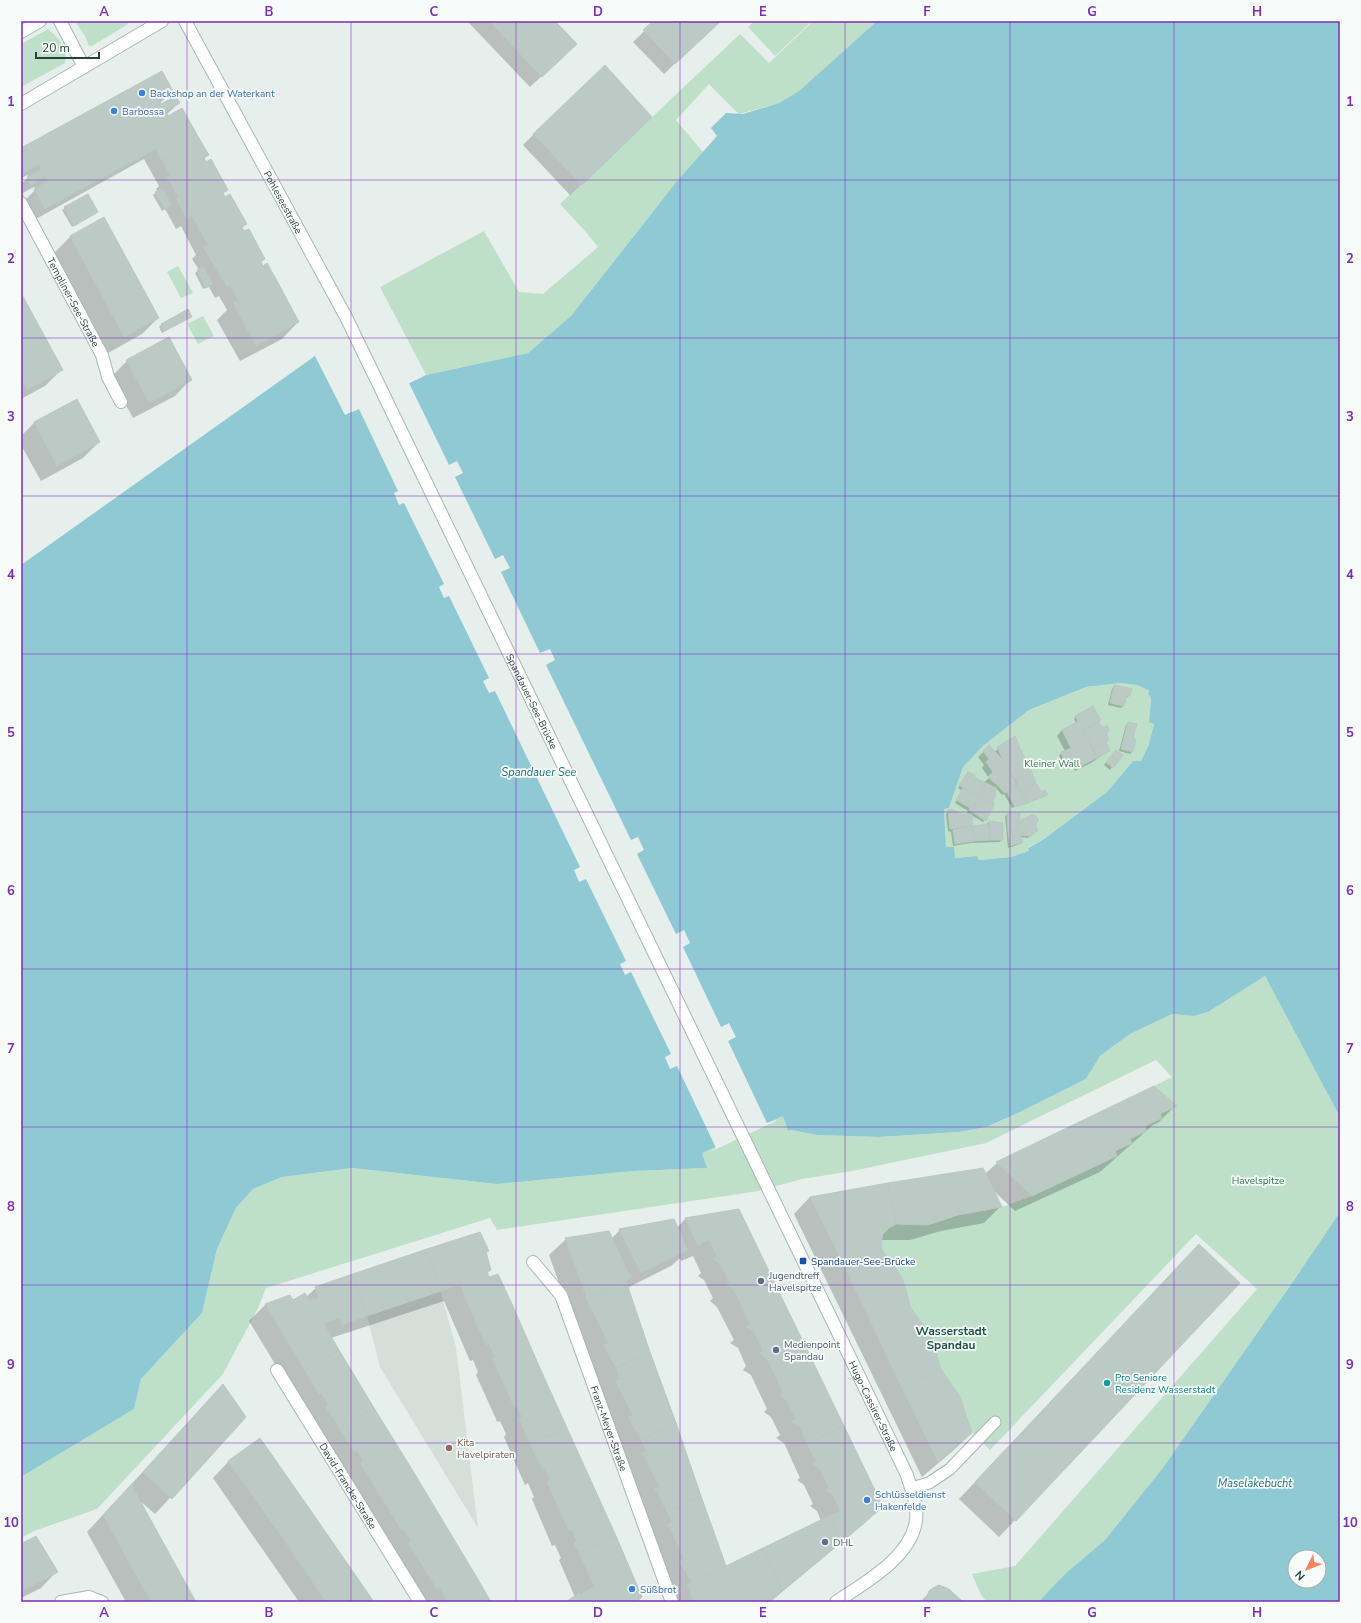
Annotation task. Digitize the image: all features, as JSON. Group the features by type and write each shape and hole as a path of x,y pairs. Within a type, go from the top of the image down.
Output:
{"street":[{"path":"21,32 40,21"},
{"path":"60,21 84,67"},
{"path":"21,104 162,21"},
{"name":"Pohleseestraße","path":"185,21 346,317 379,386"},
{"name":"Templiner-See-Straße","path":"21,203 102,355 108,377 121,402"},
{"name":"Spandauer-See-Brücke","path":"379,386 747,1146"},
{"name":"Hugo-Cassirer-Straße","path":"747,1146 903,1468 914,1496 916,1519 913,1533 890,1564 836,1602"},
{"name":"Franz-Meyer-Straße","path":"533,1262 561,1295 672,1602"},
{"name":"David-Francke-Straße","path":"277,1370 420,1602"},
{"path":"61,1602 89,1597 102,1602"}],"lane":[{"path":"911,1488 929,1483 950,1468 995,1422"}],"shaded area":[{"name":"Kita Havelpiraten","path":"353,1274 440,1290 456,1347 478,1528 380,1367 367,1316"}],"green space":[{"path":"75,21 127,21 128,24 92,46 89,46 85,36"},
{"path":"755,21 812,21 775,56 748,27"},
{"path":"813,21 877,21 799,91 779,103 739,114 709,84 676,120 703,152 677,181 571,316 528,353 426,375 380,287 484,231 519,292 543,294 598,247 560,204 740,34 769,63"},
{"path":"48,29 59,39 64,48 66,58 65,63 21,87 21,44"},
{"path":"178,266 193,293 181,298 167,272"},
{"path":"203,316 214,336 198,344 187,324"},
{"name":"Kleiner Wall","path":"1121,683 1137,685 1150,691 1151,698 1149,721 1154,724 1149,744 1141,761 1133,761 1107,792 1044,839 1028,847 1030,851 1011,857 979,860 977,856 955,858 946,848 944,809 949,808 963,767 983,746 1029,710 1086,687"},
{"name":"Havelspitze","path":"1265,976 1340,1117 1340,1212 1162,1469 1105,1540 1066,1573 1041,1599 1042,1602 987,1602 981,1595 972,1574 1015,1566 1257,1289 1196,1234 990,1450 970,1430 960,1397 941,1369 931,1336 911,1308 902,1277 882,1250 881,1242 883,1234 896,1224 928,1225 958,1215 1002,1207 1032,1196 1117,1156 1115,1151 1132,1143 1130,1139 1146,1131 1145,1126 1161,1118 1160,1114 1177,1106 1154,1086 1172,1077 1156,1060 986,1143 852,1171 802,1179 758,1191 732,1195 497,1230 490,1218 266,1288 259,1306 223,1374 97,1509 34,1531 21,1538 21,1477 134,1409 141,1379 202,1313 217,1249 236,1208 253,1189 282,1177 351,1168 497,1184 633,1171 707,1168 701,1153 783,1116 791,1130 817,1135 879,1137 959,1132 986,1127 1086,1079 1100,1056 1130,1034 1172,1014 1194,1016 1208,1012"}],"water":[{"name":"Spandauer See","path":"877,21 1340,21 1340,1117 1265,976 1208,1012 1194,1016 1172,1014 1130,1034 1100,1056 1086,1079 986,1127 959,1132 879,1137 817,1135 791,1130 788,1131 783,1116 702,1153 707,1168 633,1171 497,1184 352,1168 282,1177 253,1189 236,1208 217,1249 202,1313 141,1379 134,1409 21,1477 21,565 315,356 345,415 426,375 528,353 571,316 677,181 717,136 711,128 726,113 743,114 779,103 799,91","holes":["1121,683 1137,685 1150,691 1148,693 1151,698 1149,722 1154,724 1149,744 1141,761 1133,761 1107,792 1044,839 1028,848 1029,851 1011,857 979,860 977,856 955,858 954,847 946,847 944,809 949,808 963,767 983,746 1029,710 1086,687"]},
{"name":"Maselakebucht","path":"1340,1212 1340,1602 1042,1602 1041,1599 1066,1573 1105,1540 1162,1469"}],"pier":[{"path":"416,378 417,379 409,383 449,465 457,461 463,473 455,477 495,559 503,555 510,568 501,572 540,653 550,649 555,660 546,665 631,840 638,837 644,850 637,854 676,934 684,930 690,943 683,947 721,1027 729,1023 736,1037 728,1041 767,1123 776,1120 710,1152 716,1148 677,1066 670,1069 665,1057 671,1054 631,972 625,975 620,964 626,961 586,879 579,882 574,870 580,867 495,691 489,693 483,681 489,678 449,596 444,598 439,587 444,584 404,503 399,505 394,493 398,491 359,409 352,412 351,410"}],"building":[{"path":"489,21 555,21 577,44 542,77"},
{"path":"653,21 721,21 675,64 643,30"},
{"path":"605,65 652,117 582,185 533,134"},
{"path":"162,71 173,91 159,99 161,104 176,96 180,103 165,111 168,116 182,108 200,140 162,161 156,149 45,209 34,189 48,181 46,176 31,185 27,177 41,169 39,164 25,172 21,165 21,148"},
{"path":"200,140 209,155 204,158 206,162 211,159 228,190 223,193 225,197 230,194 247,224 242,227 244,231 249,229 265,259 261,261 263,266 267,263 276,279 238,300 230,285 227,287 203,247 208,245 192,216 187,219 176,199 178,197 167,177 170,175 162,161"},
{"path":"162,188 172,205 165,209 155,192"},
{"path":"88,194 98,212 74,226 64,207"},
{"path":"104,217 159,318 124,337 70,236"},
{"path":"203,267 213,284 206,288 197,270"},
{"path":"276,279 299,322 256,346 233,303"},
{"path":"21,293 63,370 27,390 21,379"},
{"path":"188,309 192,317 164,331 161,324"},
{"path":"169,337 192,380 149,403 126,360"},
{"path":"77,399 100,442 57,466 34,422"},
{"path":"1114,685 1132,689 1130,696 1127,695 1124,706 1110,703"},
{"path":"1093,706 1101,720 1083,730 1075,716"},
{"path":"1079,721 1097,758 1080,766 1062,730"},
{"path":"1099,722 1102,727 1107,726 1109,728 1109,731 1106,734 1109,740 1093,748 1083,730"},
{"path":"1128,722 1137,724 1133,739 1136,740 1133,752 1121,749"},
{"path":"1015,736 1020,748 1002,758 997,747"},
{"path":"1106,742 1110,751 1097,758 1093,748"},
{"path":"989,745 1003,760 1012,776 997,785 988,777 993,772 986,762 989,759 983,751"},
{"path":"1020,748 1026,760 1008,769 1002,758"},
{"path":"1071,748 1077,759 1066,764 1061,752"},
{"path":"1116,750 1123,755 1118,762 1111,756"},
{"path":"1111,756 1118,762 1113,768 1106,762"},
{"path":"1026,760 1032,773 1016,781 1008,769"},
{"path":"968,772 986,783 979,797 959,785"},
{"path":"1032,773 1036,783 1021,791 1016,781"},
{"path":"1012,776 1017,785 1005,793 997,785"},
{"path":"986,783 996,788 996,794 993,800 994,805 979,797"},
{"path":"1036,783 1041,792 1045,790 1048,795 1028,803 1021,791"},
{"path":"1017,785 1028,803 1015,807 1007,792"},
{"path":"963,788 979,797 972,812 969,810 970,808 956,800"},
{"path":"979,797 994,805 986,821 972,812"},
{"path":"951,809 962,814 972,814 972,826 950,829 948,810"},
{"path":"1007,813 1020,813 1019,830 1008,831"},
{"path":"1034,814 1039,820 1036,823 1036,828 1038,830 1031,836 1020,835 1019,821"},
{"path":"989,821 1003,823 1003,840 990,840"},
{"path":"988,824 990,840 974,841 972,826"},
{"path":"972,826 974,841 955,844 953,830"},
{"path":"1019,830 1023,842 1010,846 1008,831"},
{"path":"1154,1086 1177,1106 1160,1114 1162,1118 1145,1126 1146,1131 1130,1139 1132,1143 1115,1151 1117,1156 1032,1196 996,1162"},
{"path":"983,1168 1002,1207 958,1215 928,1225 896,1224 888,1183"},
{"path":"888,1183 896,1224 883,1234 881,1242 882,1250 845,1268 810,1197"},
{"path":"739,1209 778,1290 742,1307 734,1290 726,1285 730,1283 720,1264 713,1259 717,1257 709,1240 698,1246 685,1218"},
{"path":"674,1219 688,1250 641,1273 619,1229"},
{"path":"609,1231 631,1278 587,1299 565,1238"},
{"path":"480,1232 489,1251 486,1252 491,1270 487,1272 489,1277 498,1274 512,1304 475,1321 460,1285 441,1291 427,1249"},
{"name":"Pro Seniore Residenz Wasserstadt","path":"1199,1244 1240,1283 1016,1521 975,1482"},
{"path":"427,1249 441,1291 367,1316 353,1274"},
{"path":"882,1250 902,1277 911,1308 931,1336 941,1369 902,1388 845,1268"},
{"path":"353,1274 367,1316 342,1325 340,1318 324,1324 339,1350 305,1371 265,1304 290,1295 293,1300 305,1293 309,1301 319,1298 315,1287"},
{"path":"626,1281 650,1352 616,1368 603,1345 608,1343 593,1311 591,1311 587,1299"},
{"path":"778,1290 811,1358 775,1375 767,1359 759,1353 763,1351 754,1332 746,1327 750,1325 742,1307"},
{"path":"512,1304 539,1366 503,1382 492,1358 495,1357 489,1344 486,1345 475,1321"},
{"path":"339,1350 374,1408 340,1429 325,1406 328,1404 321,1393 319,1394 305,1371"},
{"path":"650,1352 676,1423 641,1440 628,1417 633,1415 616,1383 616,1381 620,1379 616,1368"},
{"path":"811,1358 844,1426 807,1444 800,1427 792,1422 796,1420 787,1401 779,1395 783,1394 775,1375"},
{"path":"539,1366 567,1428 530,1444 519,1419 522,1418 517,1405 514,1407 503,1382"},
{"path":"941,1369 960,1397 972,1433 938,1462 902,1388"},
{"path":"223,1384 246,1417 172,1499 143,1472"},
{"path":"374,1408 416,1476 381,1497 360,1463 363,1462 360,1456 356,1450 354,1452 340,1429"},
{"path":"676,1423 701,1496 667,1512 654,1489 659,1487 644,1455 642,1456 641,1454 646,1451 641,1440"},
{"path":"844,1426 883,1507 841,1542 829,1516 840,1511 833,1495 825,1490 829,1488 820,1469 812,1464 816,1462 807,1444"},
{"path":"567,1428 616,1536 579,1553 574,1543 577,1542 571,1529 569,1531 547,1482 550,1480 544,1468 542,1469 530,1444"},
{"path":"260,1438 311,1511 279,1533 228,1461"},
{"path":"416,1476 491,1602 444,1602 443,1601 446,1599 439,1587 437,1589 408,1543 411,1541 404,1530 402,1531 381,1497"},
{"path":"132,1484 196,1602 151,1602 103,1515"},
{"path":"701,1496 726,1566 692,1583 679,1561 684,1559 669,1526 667,1527 667,1525 672,1522 667,1512"},
{"path":"311,1511 374,1602 326,1602 279,1533"},
{"path":"829,1516 841,1542 783,1590 763,1548"},
{"path":"36,1536 58,1572 21,1592 21,1544"},
{"path":"616,1536 642,1597 636,1602 586,1602 580,1595 594,1586 579,1553"},
{"path":"763,1548 783,1590 768,1602 694,1602 687,1585"},
{"path":"939,1585 949,1589 963,1602 925,1602 929,1591"},
{"path":"579,1593 586,1602 566,1602"}],"place":[{"name":"Backshop an der Waterkant","path":"142,93"},
{"name":"Barbossa","path":"114,111"},
{"name":"Spandauer-See-Brücke","path":"803,1261"},
{"name":"Jugendtreff Havelspitze","path":"761,1281"},
{"name":"Medienpoint Spandau","path":"776,1350"},
{"name":"Pro Seniore Residenz Wasserstadt","path":"1107,1383"},
{"name":"Kita Havelpiraten","path":"449,1448"},
{"name":"Schlüsseldienst Hakenfelde","path":"867,1500"},
{"name":"DHL","path":"825,1542"},
{"name":"Süßbrot","path":"632,1589"}],"district":[{"name":"Wasserstadt Spandau","path":"951,1338"}]}
